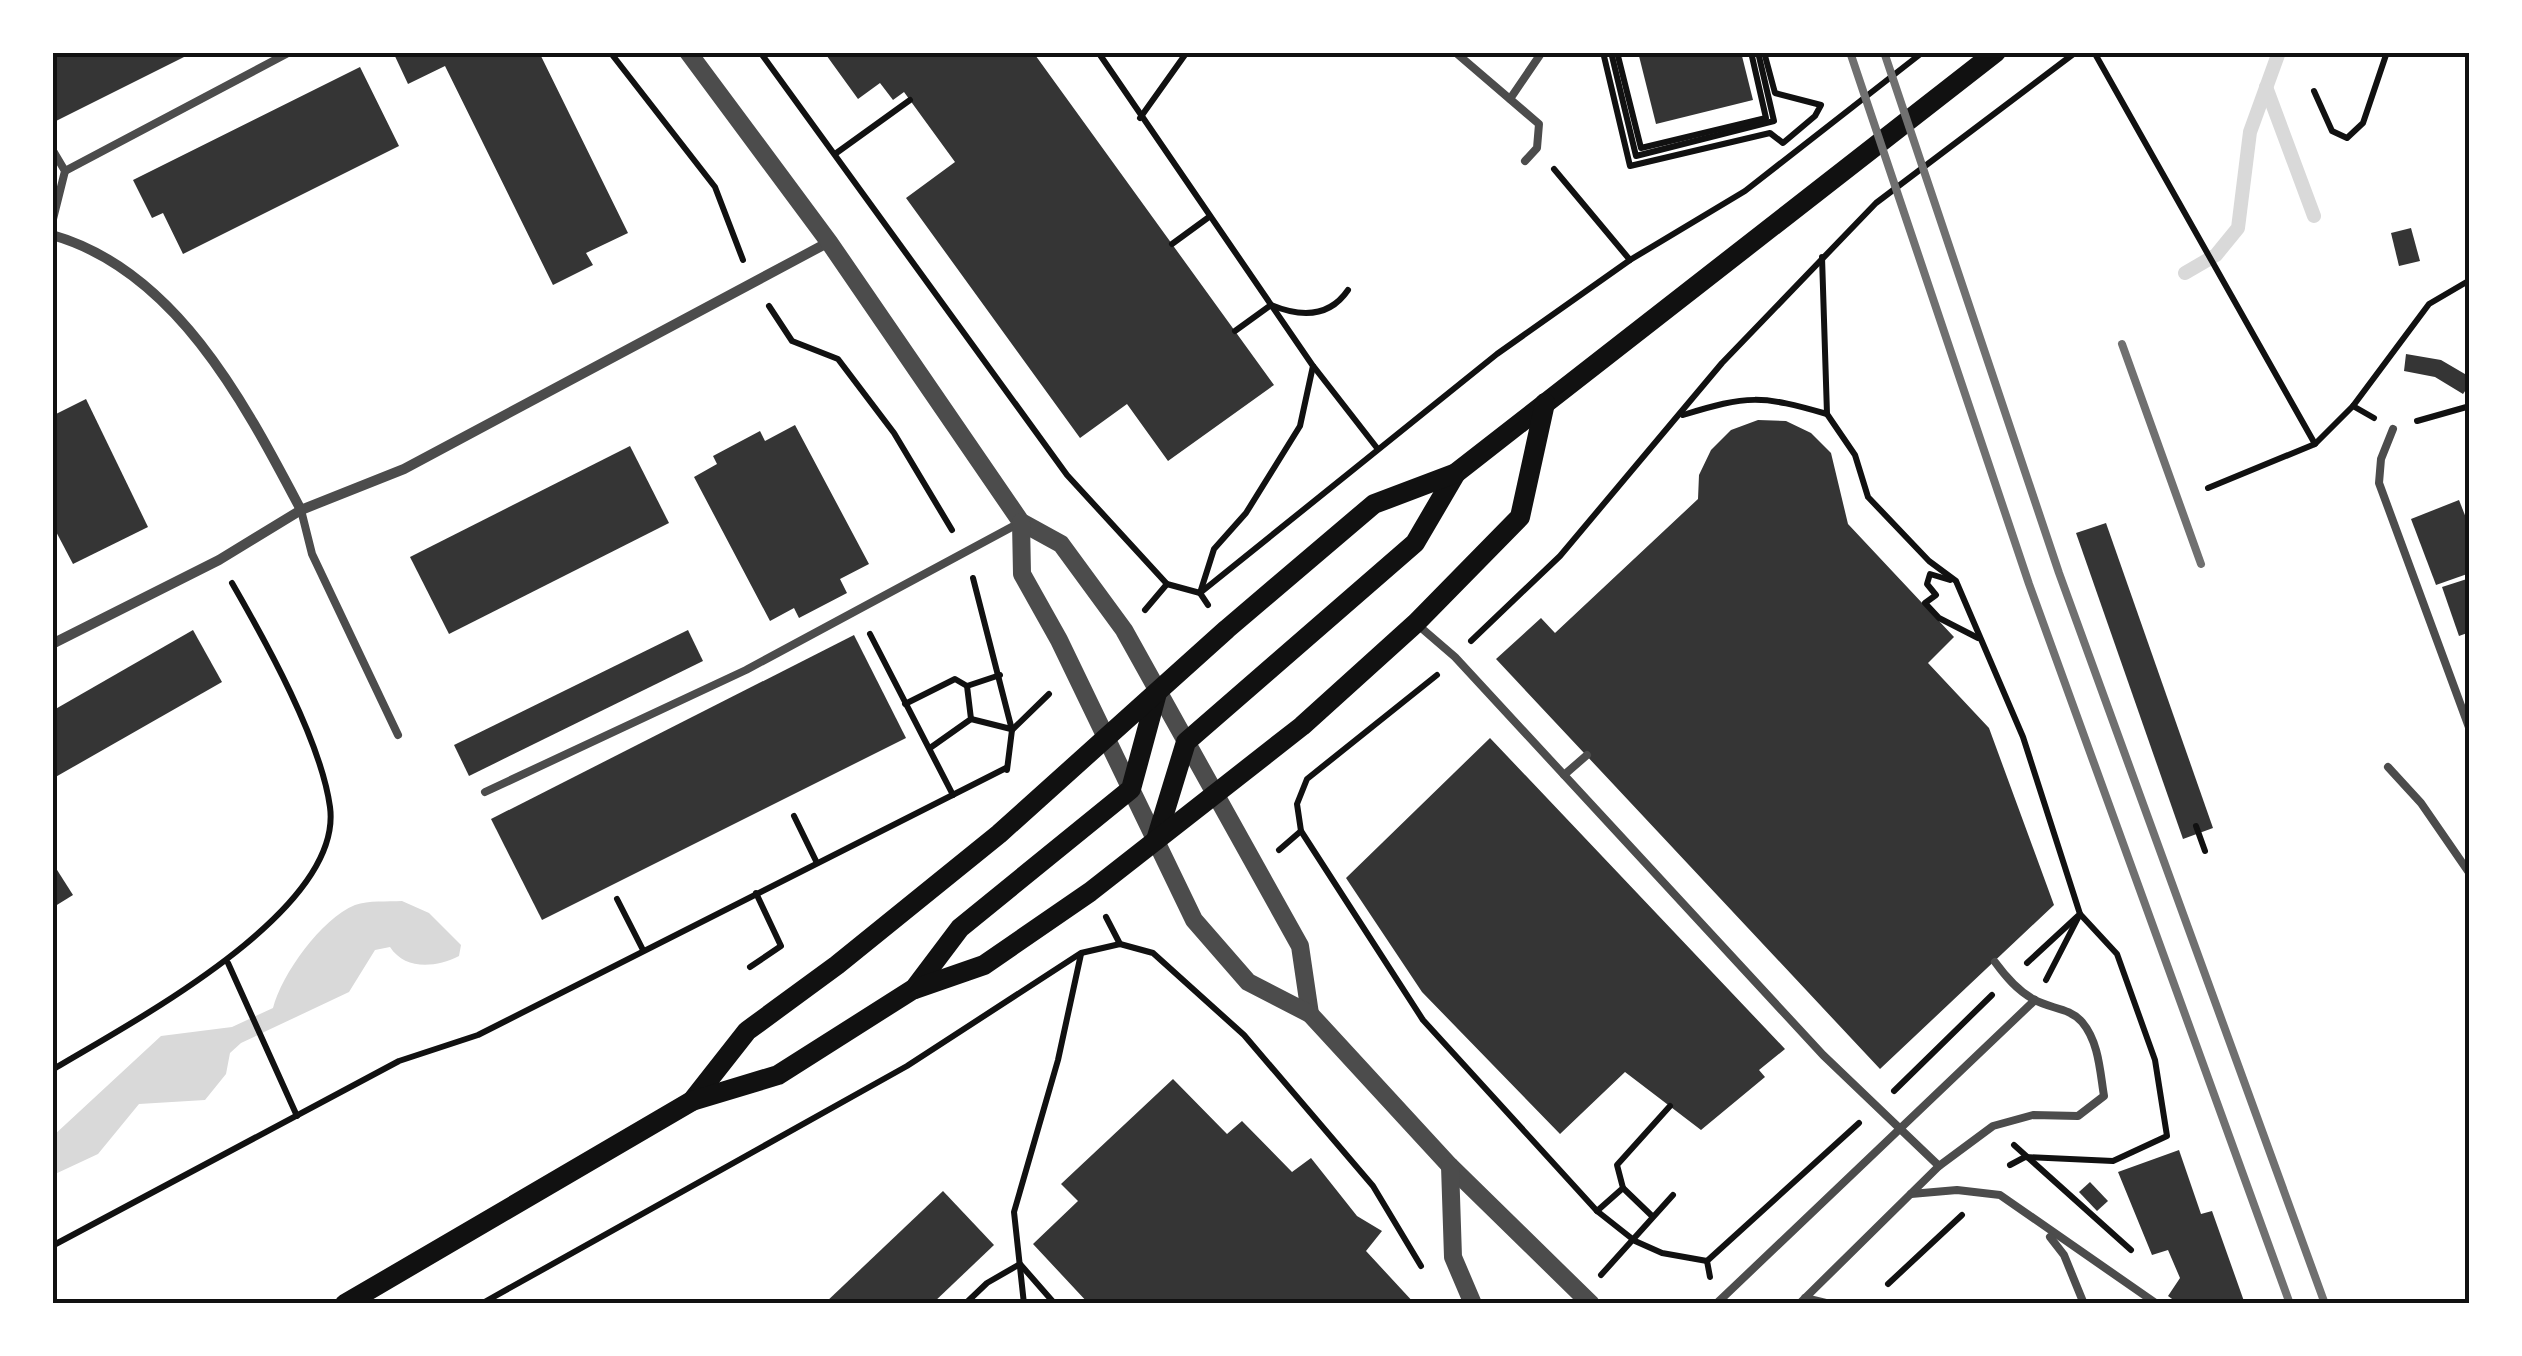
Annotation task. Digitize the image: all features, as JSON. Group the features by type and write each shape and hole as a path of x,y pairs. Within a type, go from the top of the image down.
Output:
{"main road":[{"path":"692,1101 747,1031 940,882 1374,504 1456,473 1996,52"},
{"path":"346,1304 692,1101 778,1075 912,990 984,965 1156,840 1302,726 1416,623 1520,517 1544,403"},
{"path":"1156,840 1186,742 1415,543 1456,473"},
{"path":"912,990 960,928 1131,789 1158,692"}],"street":[{"path":"688,52 830,242 1021,522 1060,544 1114,616 1300,946 1310,1014"},
{"path":"52,235 84,244 148,287 223,374 301,510"},
{"path":"52,644 219,560 301,510 404,470 830,242"},
{"path":"1021,522 1022,574 1194,920 1248,982 1310,1014 1450,1166 1591,1304"},
{"path":"1450,1166 1453,1257 1474,1304"}],"lane":[{"path":"1455,52 1539,124 1537,148 1525,161"},
{"path":"1510,99 1542,52"},
{"path":"65,171 288,53"},
{"path":"52,149 65,171 52,223"},
{"path":"2394,429 2381,459 2380,482 2470,730"},
{"path":"301,510 312,554 398,735"},
{"path":"485,792 746,670 1021,522"},
{"path":"1416,623 1455,656 1876,1107 1902,1126 1939,1166"},
{"path":"1564,775 1587,755"},
{"path":"2388,767 2421,803 2470,874"},
{"path":"1802,1300 1939,1166 1993,1126 2033,1114 2078,1116 2104,1096 2096,1050 2082,1022 2070,1012 2035,1000 2008,980 1994,962"},
{"path":"1716,1304 2035,1000"},
{"path":"1910,1194 1957,1190 2000,1195 2044,1230 2157,1304"},
{"path":"2044,1230 2064,1254 2082,1299 2094,1304"},
{"path":"1802,1300 1830,1304"}],"path":[{"path":"610,52 714,187 736,245"},
{"path":"760,52 1067,475 1166,584 1200,592"},
{"path":"1098,52 1313,366 1377,448"},
{"path":"1140,118 1188,52"},
{"path":"1603,52 1630,166 1770,133 1783,143 1815,116 1820,105 1775,92 1758,52"},
{"path":"1614,52 1636,156 1774,121 1758,52"},
{"path":"1200,592 1377,448 1630,260 1745,191 1923,52"},
{"path":"1481,632 1560,556 1722,363 1876,202 2076,52"},
{"path":"2094,52 2316,444"},
{"path":"2314,91 2332,130 2346,138 2363,123 2387,52"},
{"path":"835,154 910,100"},
{"path":"1537,148 1630,260"},
{"path":"1172,244 1209,217"},
{"path":"1822,256 1827,414 1855,455 1868,497 1956,582 2022,737 2080,914 2035,1000"},
{"path":"2208,488 2316,444 2354,406 2429,304 2470,280"},
{"path":"1271,305 1297,316 1318,312 1339,303 1348,290"},
{"path":"1235,331 1271,305"},
{"path":"52,1246 399,1061 478,1035 1006,768 1012,730 980,595 964,555 894,432 838,359 792,341 780,322"},
{"path":"1200,592 1214,549 1246,513 1300,426 1313,366"},
{"path":"1681,415 1740,397 1766,398 1827,414"},
{"path":"2394,429 2470,406"},
{"path":"1956,582 1930,574 1927,584 1936,595 1924,604 1939,618 1981,639"},
{"path":"1148,607 1166,584"},
{"path":"52,1070 228,963 303,885 327,846 330,810 317,757 237,591"},
{"path":"859,610 953,795"},
{"path":"905,704 955,679 967,686 1000,675"},
{"path":"1429,682 1375,728 1328,757 1307,779 1297,804 1301,831 1423,1020 1598,1211 1635,1241 1662,1253 1707,1261"},
{"path":"967,686 971,718"},
{"path":"1012,730 1051,692"},
{"path":"971,718 1012,730"},
{"path":"930,748 971,718"},
{"path":"794,816 817,863"},
{"path":"2196,826 2205,851"},
{"path":"1284,845 1301,831"},
{"path":"750,967 781,946 756,893"},
{"path":"617,899 643,950"},
{"path":"1103,912 1120,944"},
{"path":"2054,938 2080,914"},
{"path":"1153,953 1168,942"},
{"path":"480,1304 908,1066 1081,952 1120,944 1153,953 1244,1035 1373,1186 1426,1274"},
{"path":"1024,1304 1014,1212 1058,1060 1081,952"},
{"path":"228,963 260,1044 297,1116"},
{"path":"1706,1272 1707,1261 1968,1018"},
{"path":"1652,1216 1623,1188 1617,1164 1670,1106"},
{"path":"2010,1165 2024,1156 2144,1261"},
{"path":"1598,1211 1623,1188"},
{"path":"1618,1258 1674,1195"},
{"path":"1888,1284 1967,1211"},
{"path":"965,1304 987,1283 1020,1264"},
{"path":"1020,1264 1055,1304"}],"shaded area":[{"path":"402,901 429,913 461,945 459,956 421,965 404,960 390,947 375,950 349,992 241,1043 230,1053 226,1074 205,1100 139,1104 98,1154 53,1175 53,1136 161,1036 232,1027 273,1008 294,964 329,922 355,905"}],"building":[{"path":"52,52 194,52 52,123"},
{"path":"393,52 539,52 628,233 586,253 593,265 553,285 445,66 408,84"},
{"path":"824,52 1033,52 1274,385 1168,461 1127,404 1080,438 906,198 955,162 904,92 893,100 880,83 858,99"},
{"path":"1638,52 1741,52 1753,100 1656,124"},
{"path":"360,67 399,146 183,254 163,213 152,218 133,180"},
{"path":"2411,228 2420,261 2399,266 2391,233"},
{"path":"2406,354 2441,360 2470,377 2470,384 2463,394 2435,377 2404,371"},
{"path":"86,399 148,527 73,564 52,524 52,416"},
{"path":"1758,420 1786,421 1811,433 1831,453 1848,524 1954,637 1928,663 1989,728 2054,905 1880,1069 1496,659 1541,618 1555,633 1698,499 1699,475 1711,450 1731,430"},
{"path":"795,425 869,564 840,579 847,593 799,618 794,608 770,621 694,477 717,464 713,456 760,431 765,441"},
{"path":"630,446 669,523 449,634 410,557"},
{"path":"2459,500 2470,528 2470,573 2436,585 2411,519"},
{"path":"2106,523 2213,828 2183,839 2076,533"},
{"path":"2470,578 2470,632 2459,636 2442,587"},
{"path":"193,630 222,682 52,779 52,711"},
{"path":"688,630 703,661 469,776 454,745"},
{"path":"854,635 906,738 542,920 491,819"},
{"path":"1490,738 1785,1049 1759,1070 1765,1077 1701,1130 1625,1072 1560,1134 1422,992 1346,878"},
{"path":"52,862 73,895 52,908"},
{"path":"1173,1079 1227,1134 1242,1121 1292,1172 1311,1158 1357,1216 1382,1231 1366,1251 1415,1304 1089,1304 1033,1244 1078,1201 1061,1184"},
{"path":"2179,1150 2201,1214 2212,1211 2245,1304 2179,1304 2168,1296 2180,1278 2168,1250 2152,1255 2118,1172"},
{"path":"2090,1182 2108,1201 2097,1211 2079,1192"},
{"path":"943,1191 994,1245 932,1304 824,1304"}],"waterway":[{"path":"2185,273 2216,255 2238,228 2250,132 2279,52"},
{"path":"2266,87 2314,216"}],"railway":[{"path":"1850,52 2029,584 2290,1304"},
{"path":"1884,52 2059,573 2325,1304"},
{"path":"2122,344 2201,564"}]}
